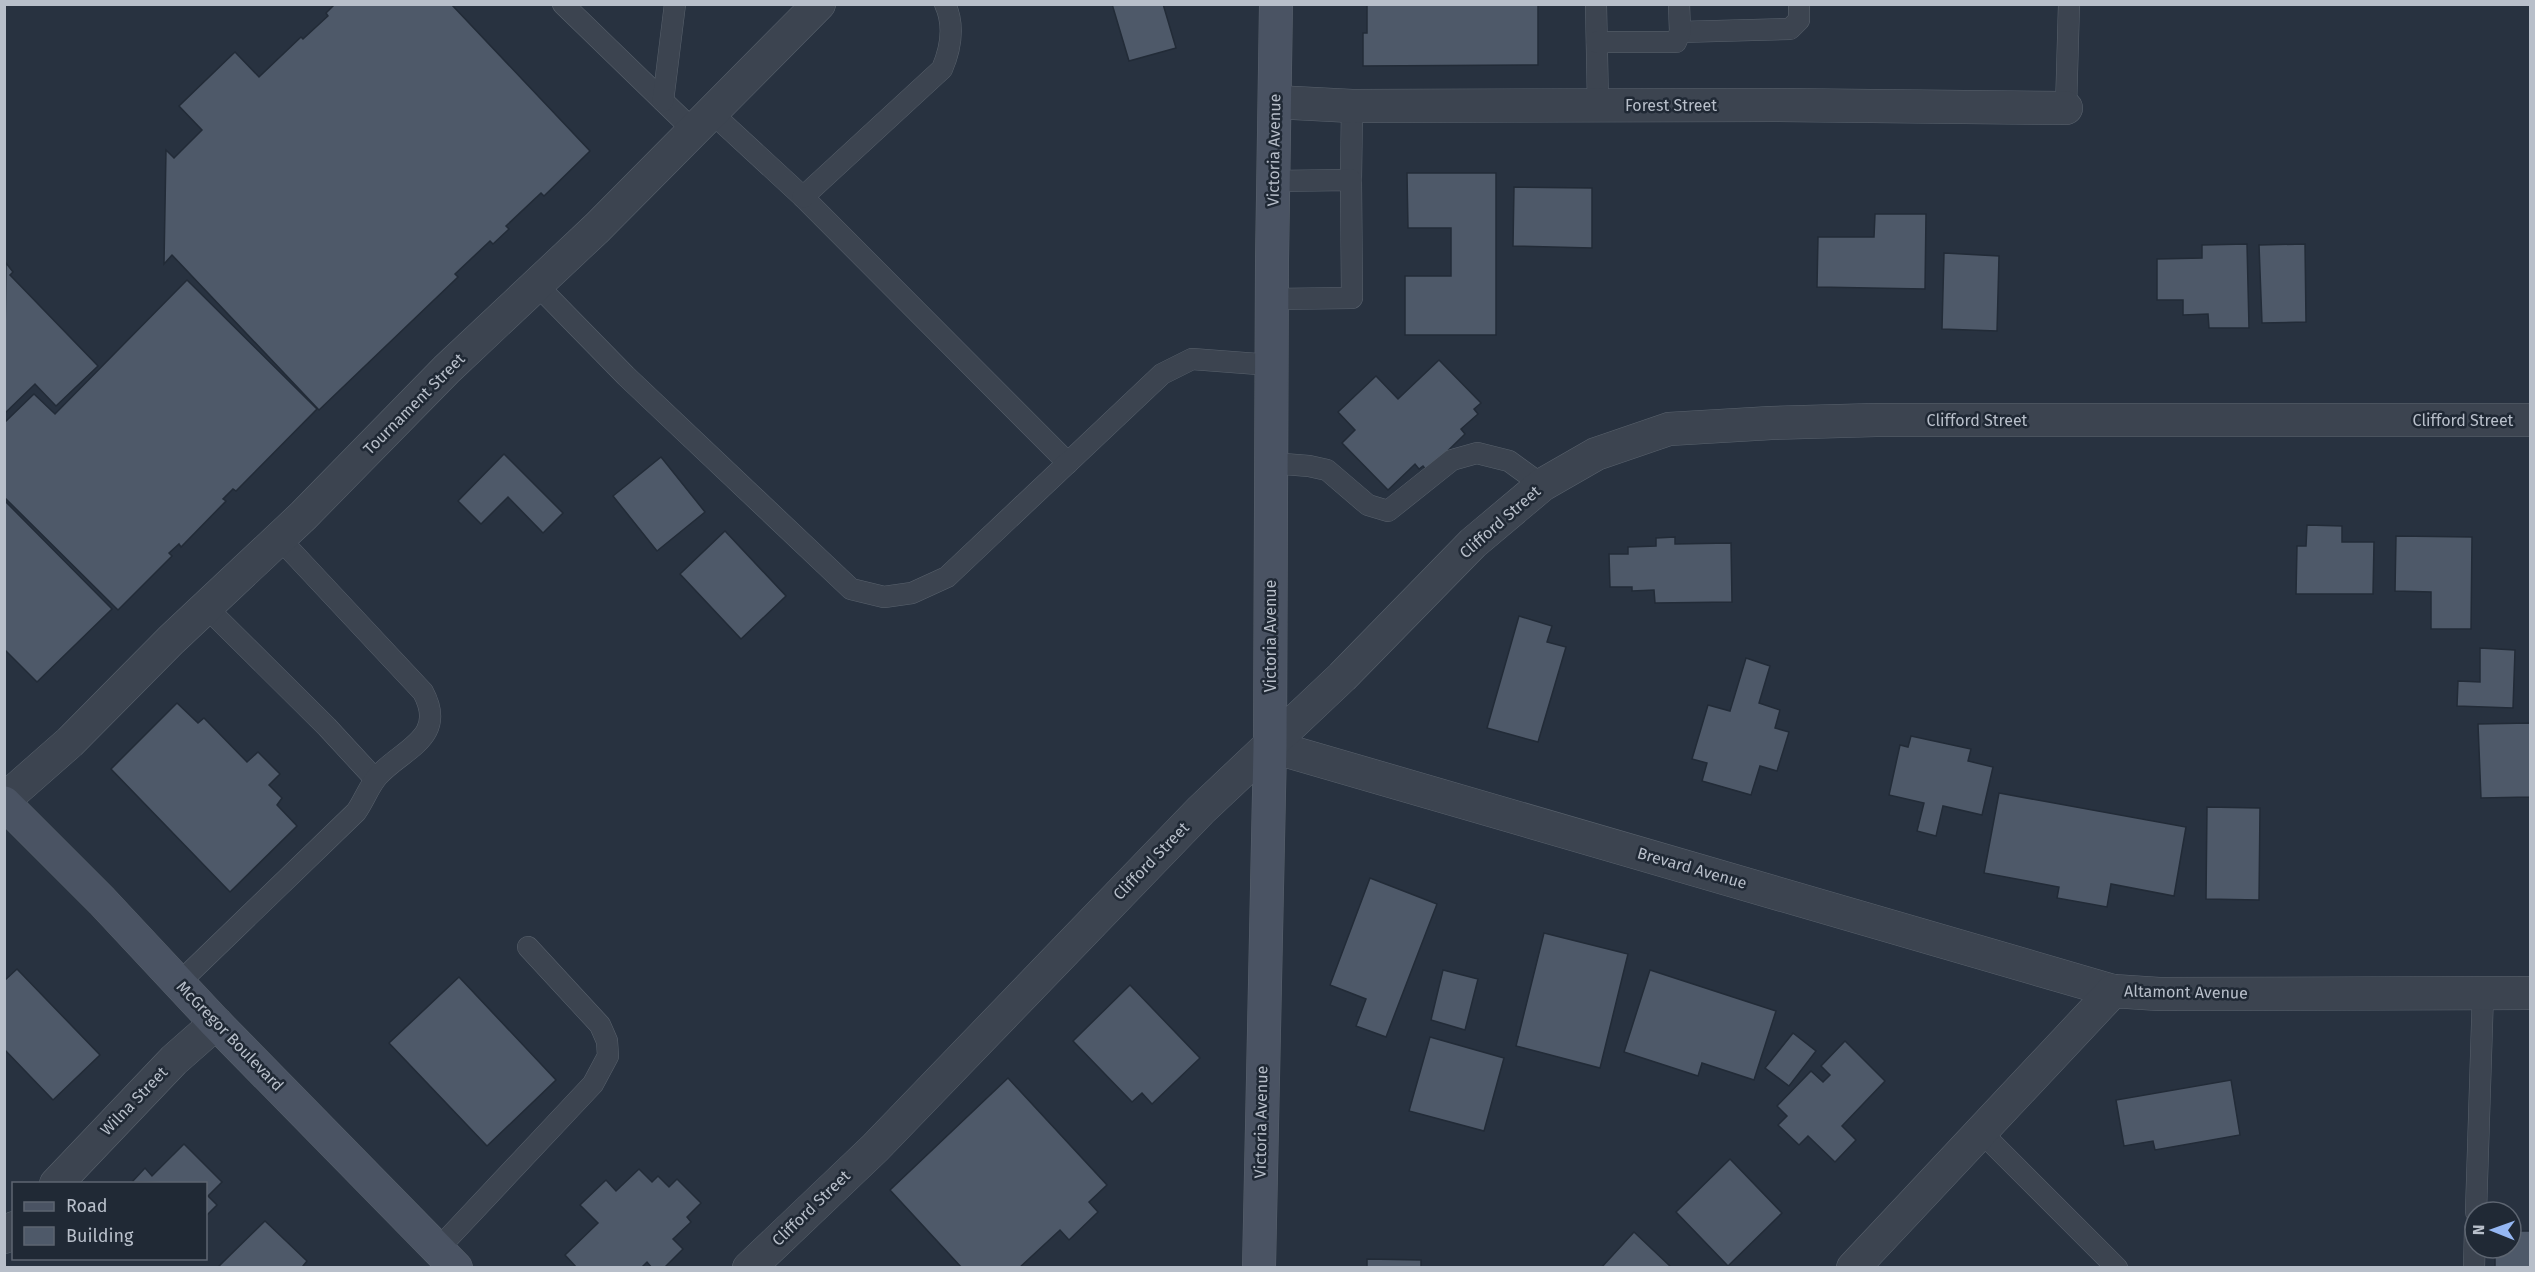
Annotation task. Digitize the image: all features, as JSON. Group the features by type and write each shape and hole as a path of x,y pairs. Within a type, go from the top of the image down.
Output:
{"street":[{"name":"Tournament Street","path":"4,802 70,742 279,538 447,369 537,285 703,122 819,4"},
{"name":"Victoria Avenue","path":"1259,1268 1270,746 1275,4"},
{"name":"Forest Street","path":"1275,102 1352,106 2066,108"},
{"name":"Clifford Street","path":"749,1268 875,1148 1201,810 1348,671 1473,543 1542,485 1596,454 1669,429 1876,420 2530,420"},
{"name":"Brevard Avenue","path":"1270,746 2113,991"},
{"name":"McGregor Boulevard","path":"4,802 102,901 216,1023 447,1258"},
{"name":"Altamont Avenue","path":"1853,1268 2113,991 2160,994 2530,993"},
{"name":"Wilna Street","path":"58,1182 174,1060 216,1023"}],"lane":[{"path":"563,4 663,101 703,122 802,197 1068,463"},
{"path":"663,101 675,4"},
{"path":"802,197 942,69 950,50 952,28 945,4"},
{"path":"1596,4 1598,105"},
{"path":"1597,42 1676,42 1680,32 1679,4"},
{"path":"1680,32 1790,29 1799,20 1799,4"},
{"path":"2066,108 2069,4"},
{"path":"1272,299 1352,298 1352,106"},
{"path":"1273,181 1351,180"},
{"path":"537,285 626,376 852,589 884,597 912,593 947,577 1162,374 1191,359 1271,365"},
{"path":"1271,463 1326,470 1368,505 1388,511 1452,460 1477,453 1509,461 1542,485"},
{"path":"179,983 356,812 366,799 375,779 425,735 430,722 429,704 423,692 279,538"},
{"path":"206,607 327,727 375,779"},
{"path":"447,1258 593,1084 608,1056 607,1041 600,1025 528,947"},
{"path":"2476,1200 2483,993"},
{"path":"1981,1132 2117,1268"}],"building":[{"path":"335,4 451,4 590,151 544,196 541,193 506,226 509,229 493,244 490,241 455,274 458,277 319,410 172,255 164,264 166,150 174,158 202,130 179,106 235,52 259,77 301,37 303,39 328,16 326,13"},
{"path":"1112,4 1163,4 1176,48 1129,61"},
{"path":"1367,4 1538,4 1538,65 1363,66 1363,33 1367,33"},
{"path":"1407,173 1496,173 1496,335 1405,335 1405,276 1451,276 1451,228 1408,228"},
{"path":"1514,187 1592,188 1592,248 1513,246"},
{"path":"1875,214 1926,214 1925,289 1817,287 1818,237 1874,237"},
{"path":"2247,244 2249,328 2209,328 2208,314 2183,315 2183,300 2157,300 2157,259 2202,258 2202,245"},
{"path":"2305,244 2306,322 2262,323 2259,245"},
{"path":"1944,253 1999,256 1997,331 1942,329"},
{"path":"6,263 13,272 10,275 98,366 56,406 35,384 4,414"},
{"path":"187,280 317,409 236,491 233,489 223,499 226,501 181,547 179,544 169,553 172,556 118,610 4,497 4,423 34,394 55,414"},
{"path":"1439,360 1481,403 1474,409 1478,414 1461,429 1465,434 1427,471 1423,466 1419,469 1415,464 1388,490 1342,443 1355,430 1338,412 1376,376 1398,399"},
{"path":"504,454 563,513 543,533 508,497 481,524 458,501"},
{"path":"661,457 705,512 657,551 613,496"},
{"path":"4,500 112,609 37,682 4,649"},
{"path":"2307,525 2342,526 2342,542 2374,542 2373,594 2296,594 2297,546 2306,546"},
{"path":"725,531 786,596 741,639 680,574"},
{"path":"2396,536 2472,537 2471,629 2431,629 2431,592 2395,591"},
{"path":"1675,537 1675,544 1731,543 1732,602 1655,603 1654,590 1632,591 1632,587 1610,587 1609,554 1628,554 1628,547 1656,546 1656,538"},
{"path":"1519,616 1552,626 1547,642 1566,647 1538,742 1487,728"},
{"path":"2480,648 2515,650 2513,708 2457,706 2458,681 2480,682"},
{"path":"1746,658 1770,666 1759,703 1780,710 1775,728 1789,732 1777,771 1760,766 1751,795 1702,781 1707,763 1692,759 1708,705 1730,711"},
{"path":"177,703 198,723 204,718 247,762 258,752 280,774 269,785 282,798 277,805 297,826 230,892 111,769"},
{"path":"2530,723 2530,797 2481,798 2478,724"},
{"path":"1911,736 1971,749 1968,761 1993,767 1982,815 1943,806 1936,836 1917,831 1924,803 1889,795 1900,745 1908,747"},
{"path":"1999,793 2186,827 2174,896 2111,884 2107,907 2057,898 2059,887 1984,873"},
{"path":"2207,807 2260,808 2259,900 2206,899"},
{"path":"1370,878 1437,904 1386,1037 1356,1026 1366,999 1330,985"},
{"path":"1544,933 1628,954 1600,1068 1516,1046"},
{"path":"17,969 100,1055 53,1100 4,1049 4,981"},
{"path":"1443,970 1478,979 1465,1030 1431,1020"},
{"path":"1650,970 1776,1011 1754,1080 1702,1063 1698,1076 1624,1052"},
{"path":"459,977 556,1080 487,1146 389,1043"},
{"path":"1130,985 1200,1058 1152,1104 1142,1093 1132,1102 1073,1041"},
{"path":"1793,1033 1816,1051 1789,1086 1765,1068"},
{"path":"1430,1037 1504,1058 1484,1131 1409,1111"},
{"path":"1845,1041 1885,1081 1842,1126 1856,1140 1835,1162 1808,1136 1799,1145 1778,1125 1787,1116 1777,1106 1811,1071 1823,1082 1830,1075 1821,1066"},
{"path":"1008,1078 1107,1185 1089,1202 1098,1212 1069,1240 1060,1230 1019,1268 962,1268 890,1190"},
{"path":"2231,1080 2240,1135 2155,1150 2153,1141 2124,1146 2116,1100"},
{"path":"184,1144 222,1182 208,1196 217,1205 207,1215 207,1182 132,1182 145,1168 152,1176"},
{"path":"1730,1159 1782,1213 1728,1266 1676,1212"},
{"path":"639,1169 652,1182 658,1176 669,1187 677,1179 701,1203 687,1217 691,1222 673,1239 683,1249 664,1268 652,1268 647,1262 641,1268 577,1268 565,1255 598,1223 580,1205 606,1180 616,1191"},
{"path":"265,1221 307,1261 303,1266 305,1268 217,1268"},
{"path":"2523,1231 2530,1231 2530,1268 2495,1268 2495,1260 2523,1260"},
{"path":"1634,1232 1672,1268 1601,1268"},
{"path":"1367,1259 1421,1260 1421,1268 1367,1268"}]}
